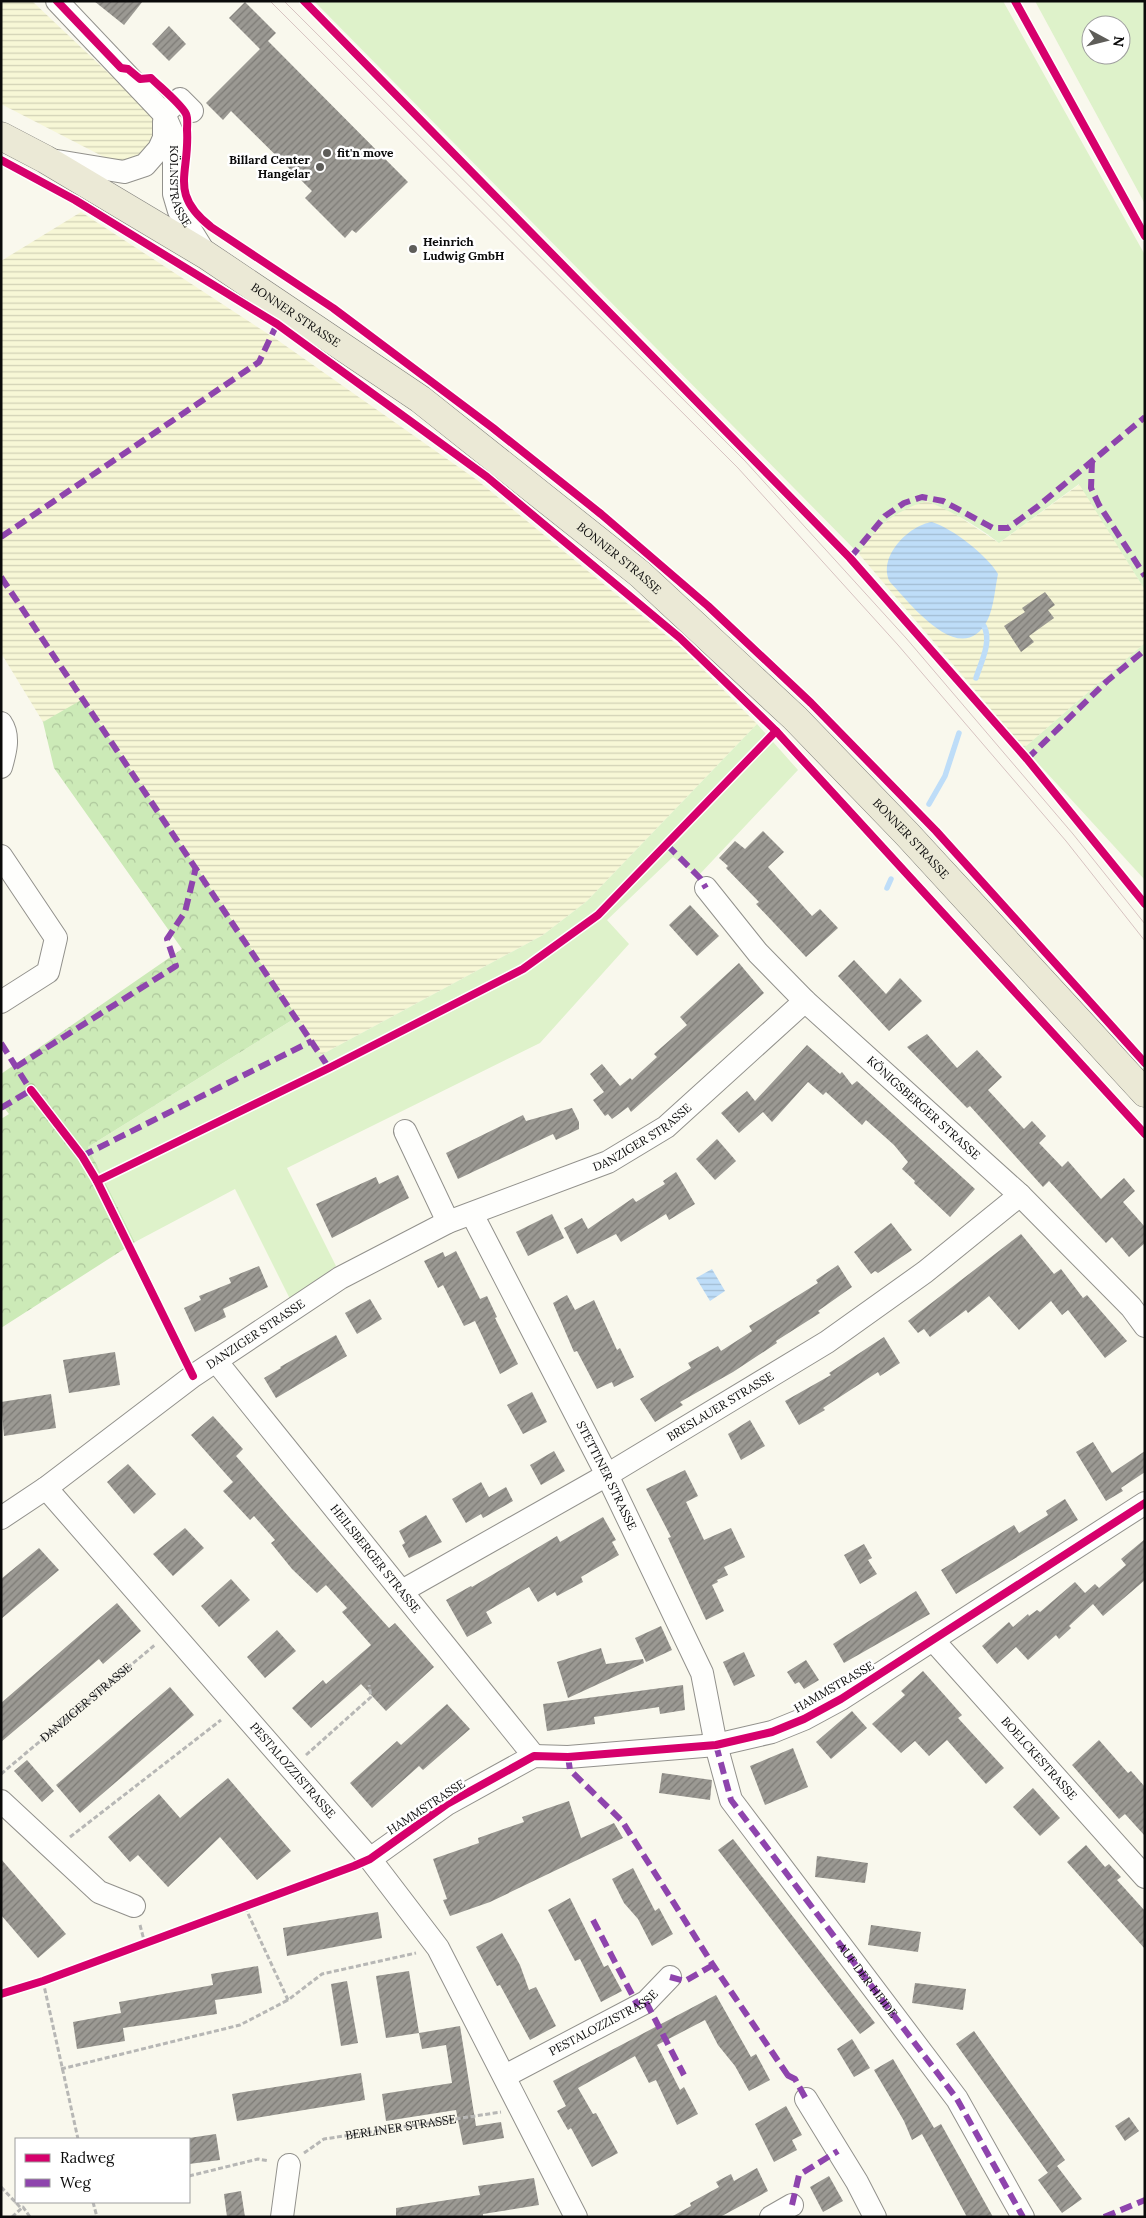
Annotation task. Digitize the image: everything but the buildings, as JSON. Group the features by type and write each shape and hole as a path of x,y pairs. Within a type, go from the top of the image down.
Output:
{"main road":[{"name":"BONNER STRASSE","path":"1,136 45,159 206,255 420,398 640,574 795,718 907,834 1145,1093"}],"street":[{"name":"KÖLNSTRASSE","path":"57,1 164,114 174,137 174,194 179,211 206,255"},
{"path":"164,114 180,99 192,110"},
{"name":"KÖLNSTRASSE","path":"45,159 124,172 146,165 164,138 164,114"},
{"path":"1,723 5,729 6,751 1,767"},
{"path":"1,856 56,938 48,972 1,1002"},
{"name":"KÖNIGSBERGER STRASSE","path":"706,888 758,953 805,1001 1020,1195 1131,1307 1145,1326"},
{"name":"DANZIGER STRASSE","path":"1,1518 46,1488 216,1360 340,1278 448,1222 608,1162 666,1127 805,1001"},
{"path":"405,1131 448,1222"},
{"name":"BRESLAUER STRASSE","path":"402,1591 607,1476 827,1342 925,1272 1020,1195"},
{"name":"STETTINER STRASSE","path":"472,1214 607,1476 702,1673 716,1745"},
{"name":"HEILSBERGER STRASSE","path":"216,1360 534,1756"},
{"name":"PESTALOZZISTRASSE","path":"46,1488 370,1859 438,1948 576,2217"},
{"name":"HAMMSTRASSE","path":"370,1859 447,1804 534,1756 568,1758 716,1745 772,1732 804,1719 841,1699 1145,1503"},
{"name":"BOELCKESTRASSE","path":"933,1640 1145,1876"},
{"name":"AUF DER HEIDE","path":"716,1745 731,1800 957,2098 1023,2217"},
{"path":"1,1801 99,1892 134,1906"},
{"name":"PESTALOZZISTRASSE","path":"505,2076 646,2002 670,1977"},
{"path":"806,2099 857,2182 874,2217"},
{"path":"282,2217 289,2165"},
{"path":"771,2217 792,2205"}],"path":[{"path":"291,1768 371,1696 370,1685"},
{"path":"53,1849 238,1707"},
{"path":"245,1907 288,2000"},
{"path":"61,2069 240,2025 288,2000 322,1974 438,1948"},
{"path":"43,1981 78,2138"},
{"path":"190,2176 258,2159 289,2165"},
{"path":"1,2187 15,2202"},
{"path":"16,2203 20,2207 24,2207 30,2217"},
{"path":"93,2203 97,2217"},
{"path":"12,2217 24,2207"}],"green space":[{"path":"1,1 32,1 156,118 156,138 146,154 131,163 104,157 1,104"},
{"path":"314,1 1003,1 1145,255 1145,590 1079,484 999,543 964,519 927,501 906,509 887,521 865,544 859,554"},
{"path":"1035,1 1145,1 1145,204"},
{"path":"81,212 276,339 477,480 684,650 757,724 587,901 543,935 321,1055 84,700 43,722 1,653 1,261"},
{"path":"1080,484 1145,590 1145,643 1024,748 859,554 870,535 887,521 905,507 927,501 952,512 999,543"},
{"path":"1145,643 1145,880 1024,748"},
{"path":"83,699 297,1017 88,1147 135,1242 1,1328 1,1119 9,1114 1,1104 1,1074 182,949 54,768 43,722"},
{"path":"757,724 798,770 698,876 673,857 607,920 629,944 540,1043 287,1168 336,1266 290,1299 235,1189 135,1242 88,1147 297,1017 321,1055 543,935 587,901"}],"water":[{"path":"932,522 959,536 978,551 998,574 988,619 977,633 965,639 951,636 923,617 890,582 887,572 888,562 892,553 905,536 923,524"},
{"path":"712,1269 725,1291 710,1301 696,1278"}],"waterway":[{"path":"976,678 983,659 987,639 984,626"},
{"path":"929,804 945,776 959,733"},
{"path":"887,888 891,879"}],"tram line":[{"path":"270,1 738,468 898,645 1066,841 1145,941"},
{"path":"284,1 745,461 906,638 1073,834 1145,924"}],"marked path":[{"path":"1,537 259,362 277,324"},
{"path":"850,558 885,516 904,503 922,497 943,501 993,528 1008,528 1037,507 1145,417"},
{"path":"1092,461 1091,488 1099,505 1145,576"},
{"path":"1,577 329,1068"},
{"path":"1027,759 1107,681 1145,650"},
{"path":"667,845 700,878 706,888"},
{"path":"16,1067 176,966 167,939 185,912 196,867"},
{"path":"82,1156 312,1041"},
{"path":"1,1043 33,1094"},
{"path":"1,1108 31,1090"},
{"path":"716,1745 731,1800 957,2099 1023,2217"},
{"path":"568,1757 570,1770 622,1821 713,1965 791,2080"},
{"path":"593,1920 638,2006"},
{"path":"670,1977 685,1981 713,1965"},
{"path":"646,2002 684,2075"},
{"path":"787,2075 795,2079 806,2099"},
{"path":"792,2205 799,2175 838,2151"},
{"path":"1104,2217 1145,2200"}],"cycle path":[{"path":"57,1 121,68 128,69 140,79 151,78 175,101 187,116 185,193 198,215 211,227 333,308 493,428 601,514 708,606 811,703 936,831 1145,1063"},
{"path":"304,1 850,558 1027,759 1145,904"},
{"path":"1015,1 1145,236"},
{"path":"1,160 75,200 277,324 487,477 680,638 776,731 1145,1134"},
{"path":"97,1181 329,1068 523,969 598,915 776,731"},
{"path":"31,1090 82,1156 97,1181 193,1376"},
{"path":"1,1994 43,1981 370,1859 447,1804 534,1756 568,1757 716,1745 772,1732 804,1719 841,1699 1145,1503"}],"place":[{"name":"fit'n move","path":"327,153"},
{"name":"Billard Center Hangelar","path":"320,167"},
{"name":"Heinrich Ludwig GmbH","path":"413,249"}]}
